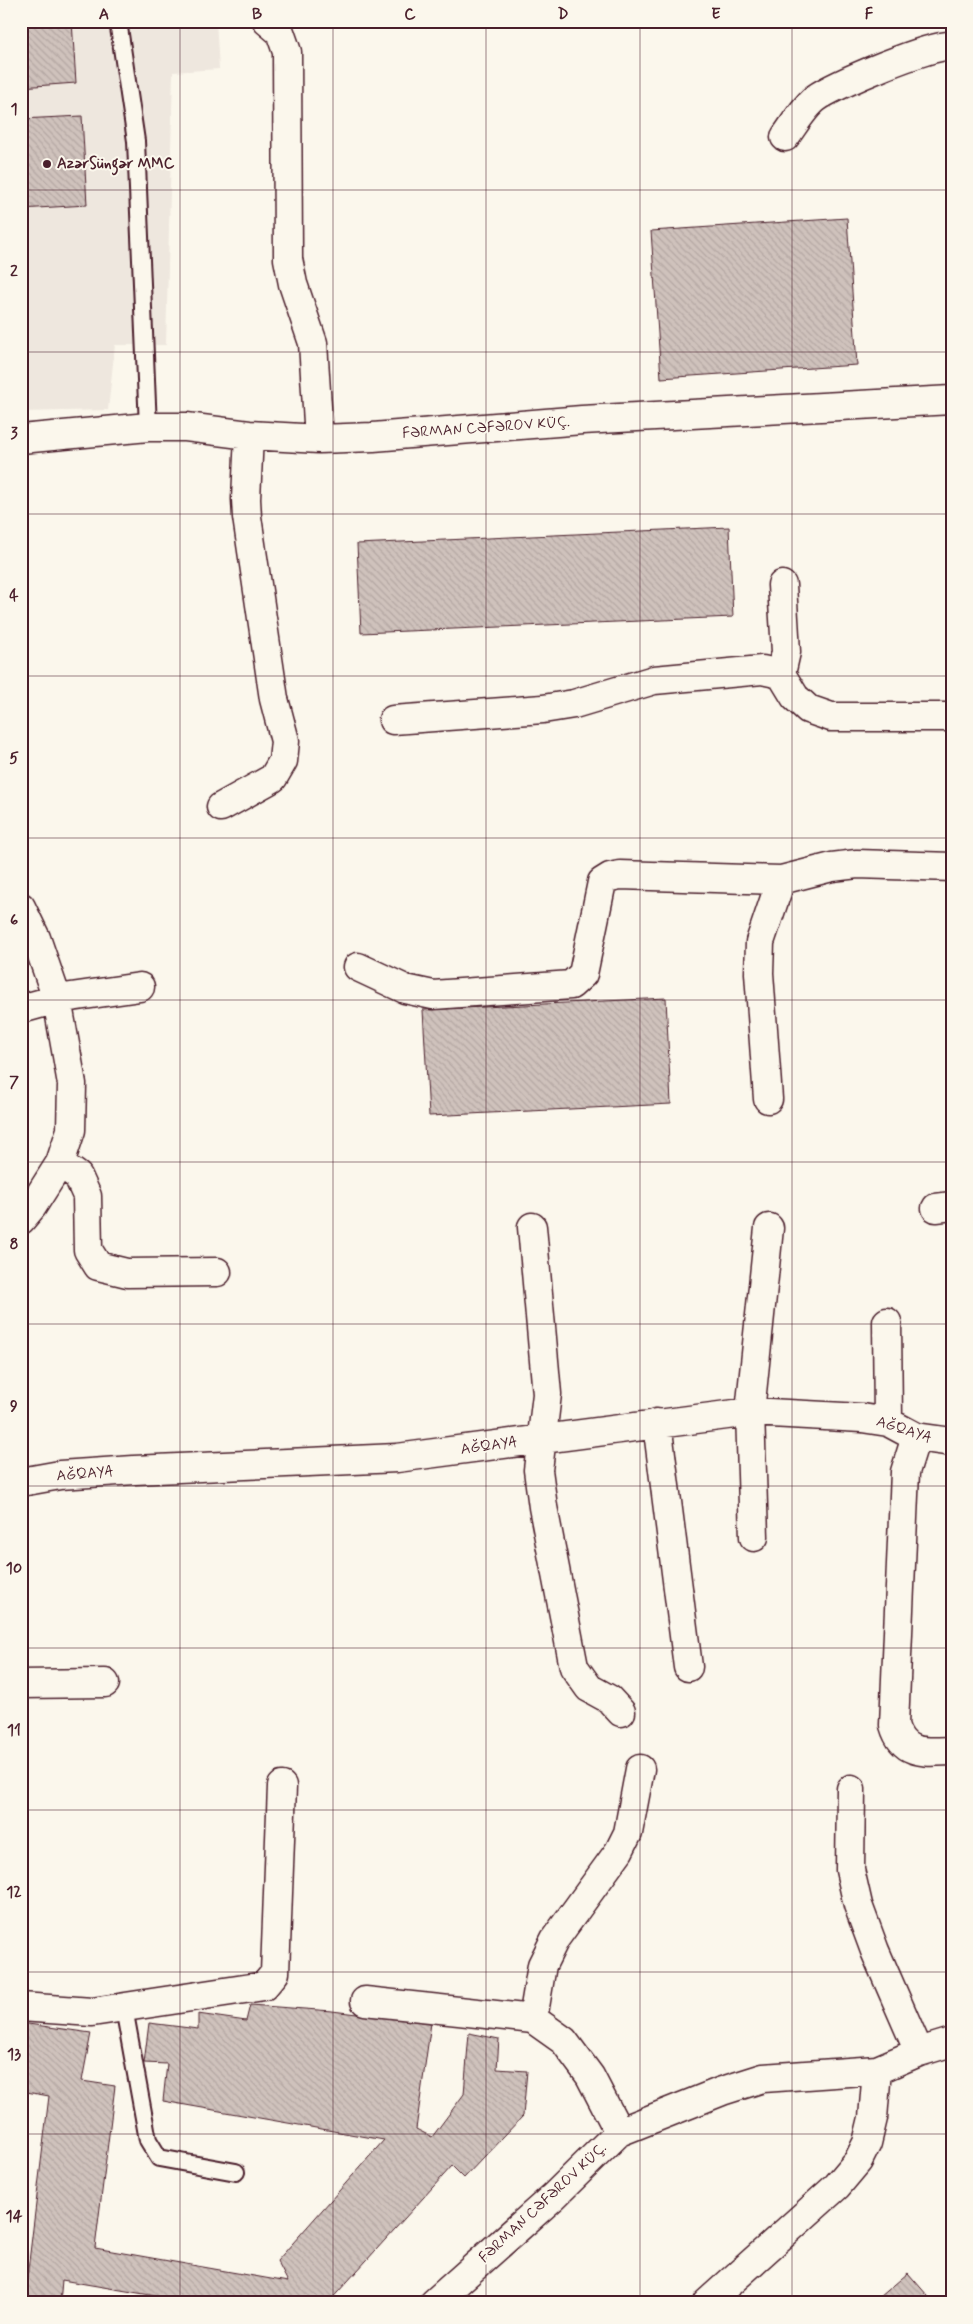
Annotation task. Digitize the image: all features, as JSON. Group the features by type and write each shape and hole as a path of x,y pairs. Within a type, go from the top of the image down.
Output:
{"street":[{"path":"267,21 280,32 287,52 288,259 293,284 313,343 319,439"},
{"path":"785,137 814,99 833,88 928,50 952,46"},
{"name":"FƏRMAN CƏFƏROV KÜÇ.","path":"21,439 148,427 186,427 249,435 319,439 373,437 611,418 952,400"},
{"path":"221,807 273,778 283,761 285,741 274,699 248,517 246,499 249,435"},
{"path":"782,584 786,652 781,674 795,697 808,709 831,717 952,717"},
{"path":"393,720 543,709 574,704 654,680 762,670 781,674"},
{"path":"358,967 405,989 433,995 571,985 583,974 602,882 610,877 620,875 781,880 832,867 857,864 952,867"},
{"path":"768,1099 759,973 760,942 781,880"},
{"path":"21,907 36,938 57,999 72,1084 71,1130 60,1163 32,1207 21,1220"},
{"path":"21,1009 57,999 140,987"},
{"path":"60,1163 78,1176 87,1196 88,1250 98,1266 127,1273 217,1272"},
{"path":"532,1228 547,1394 538,1470 543,1507 574,1667 589,1688 609,1699 621,1712"},
{"path":"754,1537 750,1412 768,1228"},
{"path":"887,1322 888,1422"},
{"name":"AĞQAYA","path":"21,1482 60,1474 397,1458 750,1412 862,1418 888,1422 916,1437 952,1442"},
{"path":"657,1423 688,1667"},
{"path":"916,1437 905,1472 894,1724 898,1738 907,1746 922,1752 952,1751"},
{"path":"21,1684 105,1683"},
{"path":"533,2019 542,1966 552,1945 619,1851 628,1833 640,1769"},
{"path":"21,2007 92,2012 264,1986 275,1973 282,1786"},
{"path":"850,1789 850,1870 858,1905 875,1950 919,2052"},
{"name":"FƏRMAN CƏFƏROV KÜÇ.","path":"364,2001 533,2019 564,2041 590,2076 619,2132 554,2196 434,2303"},
{"path":"619,2132 722,2091 763,2078 877,2070 919,2052 952,2042"},
{"path":"707,2303 837,2186 858,2161 867,2143 873,2118 877,2070"}],"lane":[{"path":"118,21 136,141 148,427"},
{"path":"124,2008 148,2140 159,2158 236,2172"}],"shaded area":[{"path":"21,21 216,21 219,69 173,72 166,345 115,345 108,410 21,412"}],"building":[{"path":"21,21 72,21 76,83 21,87"},
{"path":"82,116 87,205 21,209 21,119"},
{"path":"847,218 857,365 661,378 651,231"},
{"path":"729,527 733,617 361,633 357,544"},
{"path":"666,998 671,1104 429,1116 423,1010"},
{"path":"250,2005 332,2011 431,2023 416,2129 432,2137 464,2094 469,2033 499,2039 497,2069 527,2071 523,2116 464,2178 452,2166 328,2303 197,2303 62,2280 60,2303 24,2303 49,2096 21,2091 21,2023 91,2033 82,2081 115,2086 95,2248 288,2282 277,2261 384,2140 163,2101 167,2064 144,2063 149,2023 198,2029 198,2014 246,2021"},
{"path":"908,2273 934,2303 873,2303"}],"place":[{"name":"AzərSüngər MMC","path":"47,164"}]}
